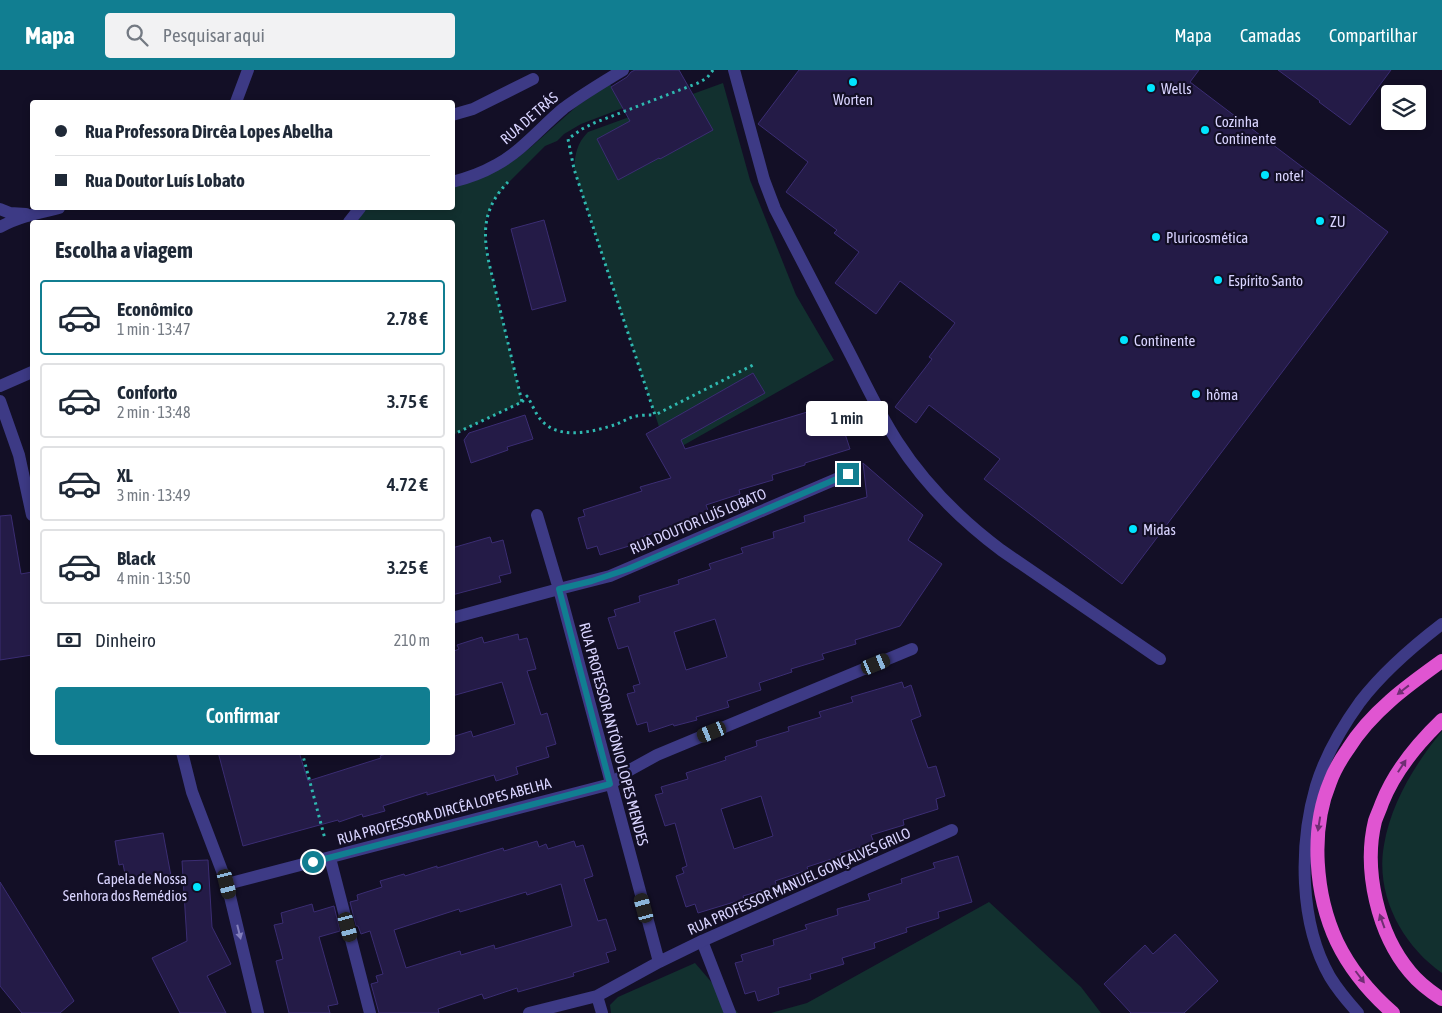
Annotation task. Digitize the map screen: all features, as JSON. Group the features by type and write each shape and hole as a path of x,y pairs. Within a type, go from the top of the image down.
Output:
{"highway":[{"path":"1393,1013 1364,984 1337,942 1328,920 1322,895 1318,868 1317,838 1322,808 1330,782 1348,748 1373,717 1399,692 1442,661"},
{"path":"1442,720 1403,764 1388,790 1375,820 1371,870 1375,900 1394,948 1410,972 1430,992 1442,1000"}],"street":[{"path":"237,100 248,70"},
{"name":"RUA DE TRÁS","path":"455,181 484,172 497,164 519,149 577,98 623,70"},
{"path":"734,70 771,201 886,422 905,453 924,477 980,534 1009,556 1160,659"},
{"path":"455,114 473,108 533,79"},
{"path":"0,209 31,214"},
{"path":"0,227 31,214 50,210"},
{"path":"351,220 358,210"},
{"path":"0,386 30,373"},
{"path":"0,402 21,464 30,507"},
{"name":"RUA DOUTOR LUÍS LOBATO","path":"455,617 592,581 628,569 848,474"},
{"name":"RUA PROFESSOR ANTÓNIO LOPES MENDES","path":"537,515 559,589 659,962"},
{"path":"1358,1013 1343,997 1330,976 1319,952 1311,927 1305,879 1310,809 1325,763 1347,721 1361,701 1401,657 1442,624"},
{"path":"610,784 641,762 912,649"},
{"path":"183,755 192,792 227,884 258,1013"},
{"name":"RUA PROFESSORA DIRCÊA LOPES ABELHA","path":"227,884 610,784"},
{"name":"RUA PROFESSOR MANUEL GONÇALVES GRILO","path":"529,1013 597,996 702,941 952,830"},
{"path":"330,858 370,1013"},
{"path":"702,941 730,1013"},
{"path":"597,996 602,1013"}],"path":[{"path":"562,140 568,139 594,123 698,83 707,78 713,70"},
{"path":"568,139 574,169 655,414"},
{"path":"510,180 498,194 489,210 486,220 485,240 522,402"},
{"path":"455,434 522,402 527,396 538,417 554,430 568,433 586,432 618,424 633,417 655,414 755,364"},
{"path":"303,755 330,858"}],"green space":[{"path":"723,83 750,180 796,295 834,360 668,454 574,169 575,158 579,145 588,132"},
{"path":"610,84 623,108 581,124 564,134 557,141 545,146 505,186 493,201 486,220 486,251 522,402 455,434 455,220 358,220 365,210 455,210 455,185 496,171 516,159 577,106"},
{"path":"1442,731 1442,973 1415,948 1395,917 1388,900 1382,864 1387,829 1398,799 1414,770"},
{"path":"989,902 1081,987 1101,1013 771,1013 807,1003"},
{"path":"695,963 738,1013 611,1013 610,1005 618,997"}],"building":[{"path":"635,70 679,70 713,130 618,180 597,139 630,121 611,87"},
{"name":"Continente","path":"799,70 1199,70 1190,82 1388,232 1122,584 984,479 1000,459 929,405 916,423 895,407 932,359 929,357 955,323 900,281 876,314 835,283 859,252 834,233 837,230 786,192 808,162 758,124"},
{"path":"1278,70 1391,70 1350,125"},
{"path":"544,220 566,301 532,310 511,229"},
{"path":"753,373 765,393 681,440 685,449 827,406 829,411 837,409 850,449 772,475 773,480 739,490 740,494 706,505 709,513 676,523 677,526 644,536 645,541 600,555 597,546 587,549 578,518 585,516 583,510 642,491 640,487 671,478 646,434"},
{"path":"525,415 533,439 507,447 508,450 471,463 464,440 469,433"},
{"path":"863,463 923,515 908,540 942,564 900,626 855,640 856,644 822,654 824,659 791,669 792,672 759,683 761,690 727,701 729,707 696,717 697,720 674,726 673,724 649,732 647,722 637,725 627,694 635,692 633,686 640,684 628,646 618,649 608,618 616,616 614,610 640,602 639,596 679,584 678,580 711,569 709,564 743,553 741,548 774,538 773,532 805,522 804,516 867,497","holes":["715,619 727,657 686,670 674,632"]},
{"path":"11,515 21,574 30,572 30,655 0,660 0,516"},
{"path":"490,537 492,543 503,540 511,573 499,576 501,582 455,594 455,547"},
{"path":"518,634 519,640 527,638 536,669 527,671 541,715 547,713 556,744 546,747 549,757 516,767 518,774 496,781 494,775 427,795 427,792 383,806 385,811 363,817 362,814 339,822 338,820 243,846 219,755 300,755 308,781 381,758 380,756 383,755 455,755 455,736 471,731 473,737 515,724 502,682 455,695 455,651 459,649 457,645 482,637 484,643"},
{"path":"902,682 904,688 911,685 921,716 911,720 928,768 936,766 945,796 936,799 938,809 903,820 904,825 871,835 874,843 840,853 841,856 807,867 808,870 775,881 777,886 743,896 744,899 698,913 695,904 686,907 676,876 684,873 682,868 687,866 675,823 665,826 655,795 663,793 661,787 688,779 686,773 726,760 725,757 757,746 756,741 789,731 788,727 821,717 819,712 853,702 851,697","holes":["761,796 773,836 734,849 721,809"]},
{"path":"163,833 171,876 127,884 123,864 119,865 115,841"},
{"path":"537,841 539,847 546,844 548,849 574,841 576,847 583,845 593,876 584,879 598,921 606,919 616,950 606,953 609,962 573,973 574,976 518,992 517,988 484,999 482,994 438,1009 439,1013 379,1013 371,984 378,982 376,976 383,974 370,931 361,934 358,926 356,926 350,902 358,900 357,895 382,887 380,881 404,874 405,876 437,866 437,868 503,848 504,851","holes":["561,884 572,926 495,949 494,945 461,955 460,951 406,968 394,930 459,909 460,912 526,892 527,895"]},
{"path":"958,856 972,902 938,912 939,918 906,928 907,932 874,943 875,948 842,958 844,964 810,974 811,979 778,988 779,994 758,1001 755,991 745,994 735,963 743,961 741,955 774,945 773,940 807,929 805,925 838,915 837,909 870,900 868,894 902,883 901,879 935,868 933,863"},
{"path":"208,860 212,927 231,964 207,976 226,1013 180,1013 152,958 187,941 182,861"},
{"path":"0,882 74,1001 60,1013 22,1013 0,986"},
{"path":"312,904 314,912 334,906 340,931 319,937 338,1004 328,1006 330,1013 289,1013 276,961 283,959 274,925 283,923 281,913"},
{"path":"1175,934 1218,981 1184,1013 1131,1013 1104,984 1145,945 1153,954"}],"place":[{"name":"Worten","path":"853,82"},
{"name":"Wells","path":"1151,88"},
{"name":"Cozinha Continente","path":"1205,130"},
{"name":"note!","path":"1265,175"},
{"name":"ZU","path":"1320,221"},
{"name":"Pluricosmética","path":"1156,237"},
{"name":"Espírito Santo","path":"1218,280"},
{"name":"Continente","path":"1124,340"},
{"name":"hôma","path":"1196,394"},
{"name":"Midas","path":"1133,529"},
{"name":"Capela de Nossa Senhora dos Remédios","path":"197,887"}],"route":[{"path":"313,862 610,784 559,589 610,576 628,569 848,474"}]}
